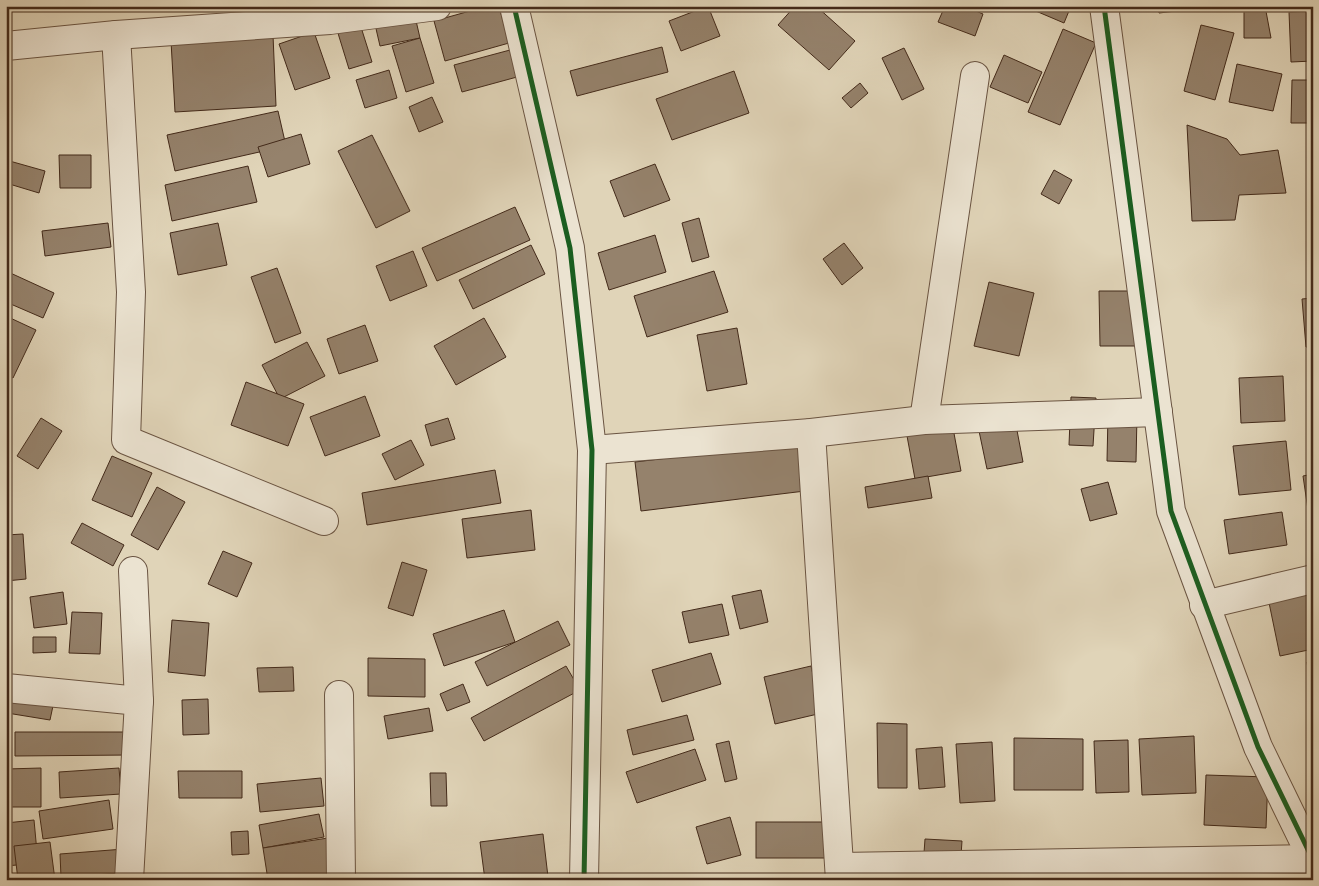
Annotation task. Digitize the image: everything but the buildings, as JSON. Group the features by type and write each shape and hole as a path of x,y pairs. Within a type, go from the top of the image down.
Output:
{"street":[{"path":"6,46 327,13 436,6"},
{"path":"514,6 570,248 592,450 584,880"},
{"path":"811,432 840,874 1313,859 1258,747 1170,511 1104,6"},
{"path":"116,34 131,292 126,440 324,521"},
{"path":"924,420 975,76"},
{"path":"592,450 811,432 924,420 1158,412"},
{"path":"129,880 138,702 133,571"},
{"path":"1204,605 1313,578"},
{"path":"6,688 138,702"},
{"path":"340,695 341,880"}],"cycle path":[{"path":"514,6 570,248 592,450 584,880"},
{"path":"1104,6 1171,511 1258,747 1313,860"}]}
